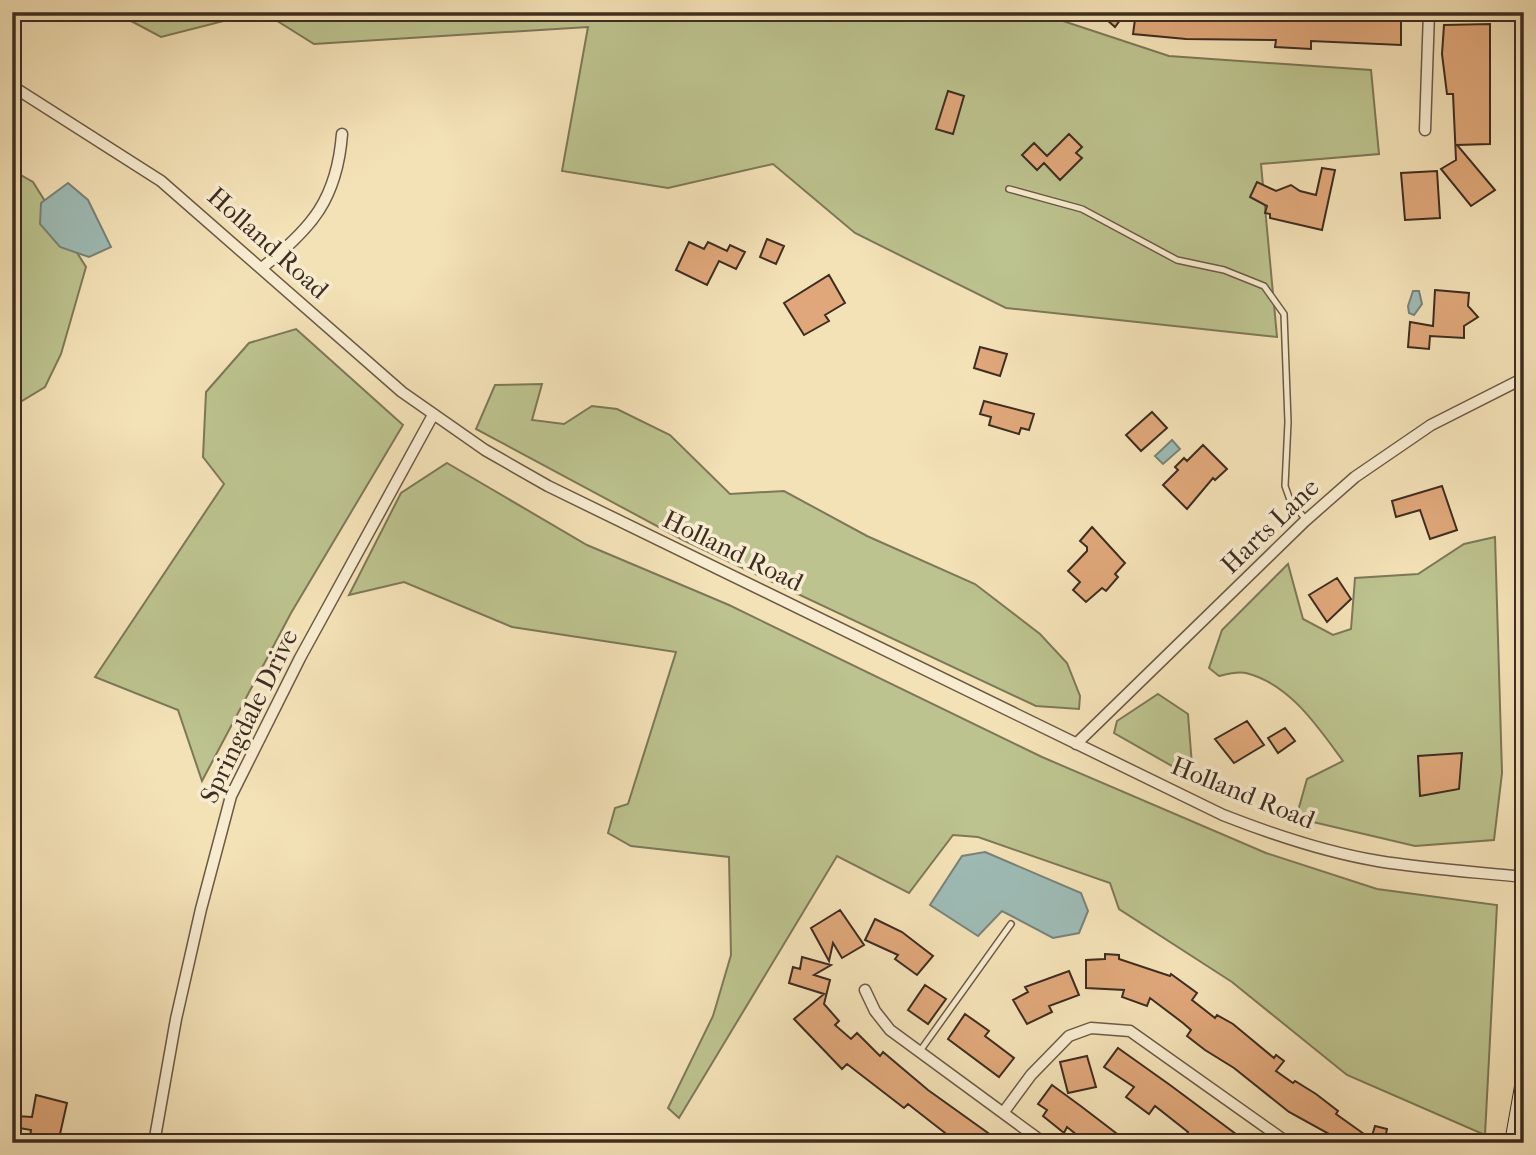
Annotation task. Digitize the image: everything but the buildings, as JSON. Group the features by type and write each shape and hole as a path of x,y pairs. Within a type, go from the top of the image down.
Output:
{"main road":[{"path":"1513,1143 1524,1081"}],"street":[{"path":"1425,130 1429,12"},
{"name":"Holland Road","path":"12,86 161,181 263,267 368,363 433,415 548,486 1223,815 1298,843 1380,861 1524,877"},
{"path":"263,267 306,230 325,203 337,173 342,134"},
{"name":"Harts Lane","path":"1076,744 1306,520 1396,447 1479,398 1524,378"},
{"name":"Springdale Drive","path":"154,1143 176,1019 231,796 300,658 433,415"},
{"path":"865,990 875,1011 890,1030 1044,1143"},
{"path":"1003,1113 1031,1075 1069,1037 1091,1028 1130,1031 1288,1143"}],"lane":[{"path":"1009,189 1082,209 1177,260 1248,278 1264,286 1280,304 1286,327 1288,397 1285,486 1290,500 1306,520"},
{"path":"920,1051 1011,924"}],"green space":[{"path":"114,12 259,12 161,37"},
{"path":"263,12 1023,12 1060,20 1169,56 1371,70 1379,154 1261,164 1277,337 1006,308 855,233 773,164 668,188 562,171 588,27 314,44"},
{"path":"12,170 33,182 86,267 61,354 45,387 12,407"},
{"path":"296,329 403,425 291,613 202,781 178,710 95,677 224,484 203,457 206,392 249,343"},
{"path":"542,384 532,420 564,424 592,406 617,409 670,435 730,494 784,491 867,536 975,584 1040,634 1067,663 1080,696 1079,709 1036,706 683,540 476,429 495,385"},
{"path":"447,463 587,545 729,605 1042,757 1266,853 1377,889 1497,905 1485,1135 1347,1075 1232,982 1119,909 1110,883 978,837 953,835 909,893 837,856 679,1118 668,1108 713,1016 731,955 729,857 631,846 608,833 615,808 628,804 676,652 512,627 404,582 349,595 401,493"},
{"path":"1495,537 1502,773 1494,840 1415,846 1296,818 1307,779 1343,761 1302,708 1276,687 1246,673 1219,676 1209,668 1222,630 1288,564 1303,619 1333,635 1351,629 1355,578 1418,574 1464,544"},
{"path":"1158,694 1188,714 1193,778 1114,733 1117,721"}],"water":[{"path":"68,183 88,200 111,247 89,257 60,247 40,224 41,203"},
{"path":"1413,291 1419,291 1422,304 1414,315 1409,313 1408,306"},
{"path":"1172,440 1180,449 1163,464 1155,456"},
{"path":"985,852 1081,893 1088,911 1079,933 1053,938 1002,911 978,936 930,905 962,856"}]}
